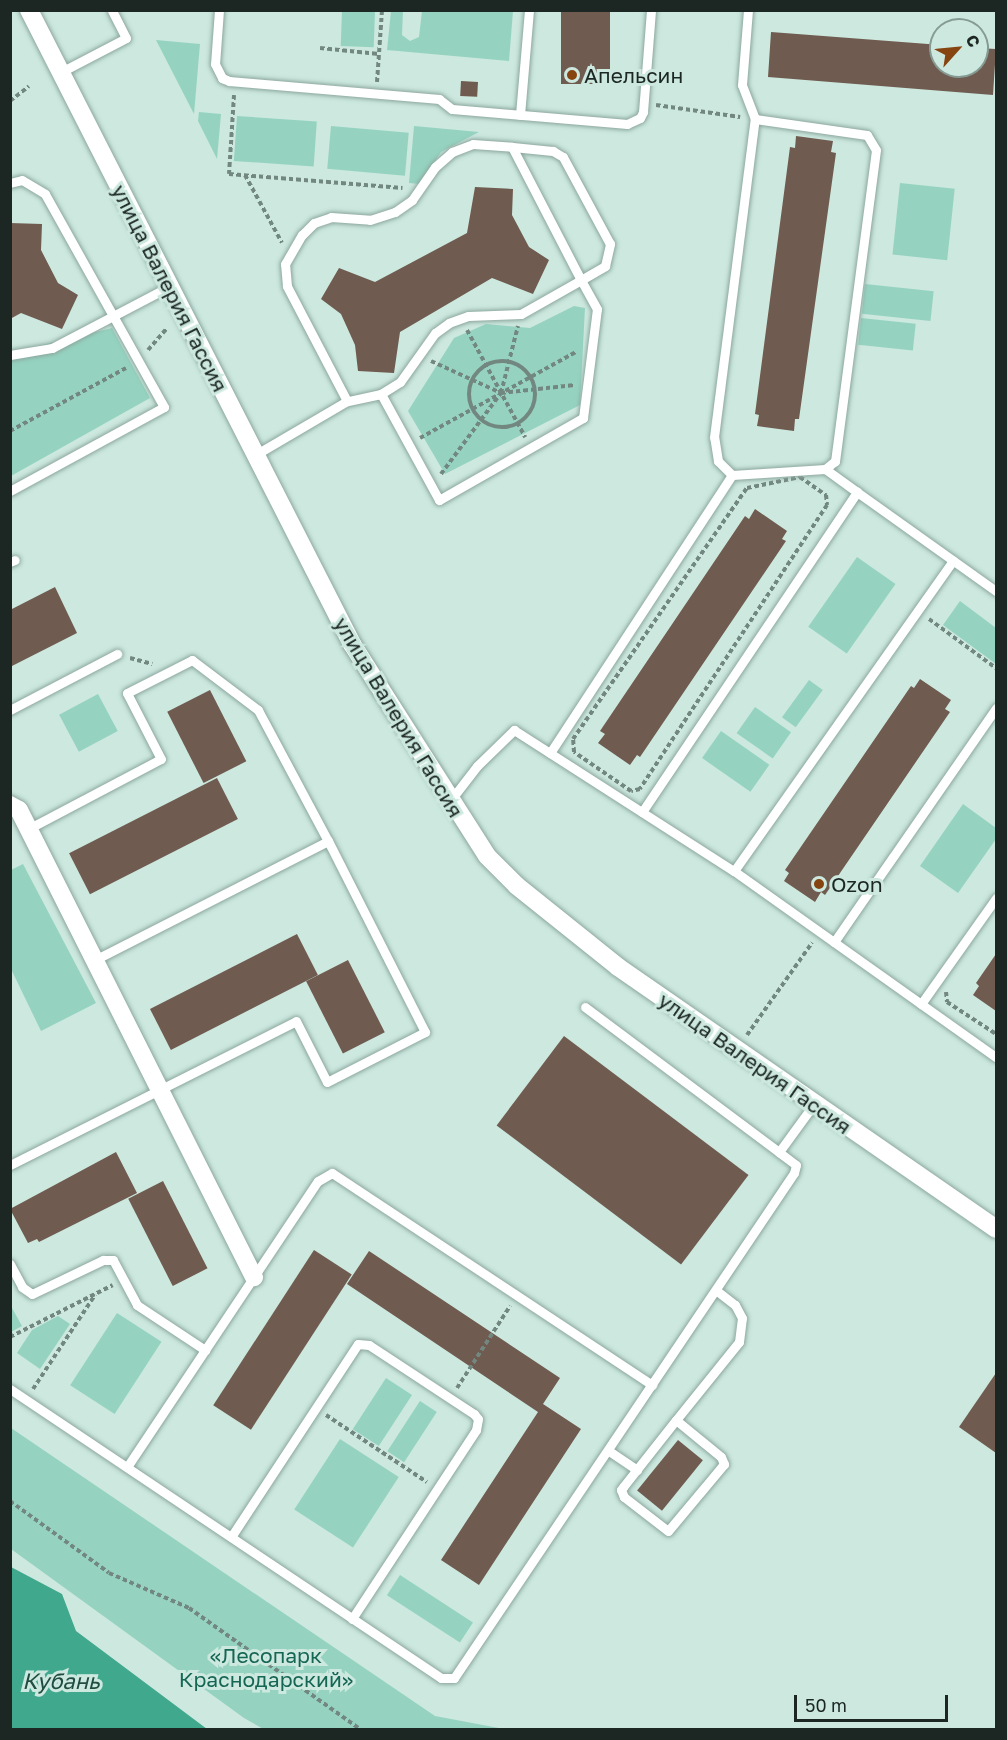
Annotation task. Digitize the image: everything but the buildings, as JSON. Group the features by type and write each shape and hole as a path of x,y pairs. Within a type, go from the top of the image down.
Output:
{"street":[{"name":"улица Валерия Гассия","path":"29,10 352,644 450,802 487,856 517,886 618,967 996,1229"},
{"path":"10,805 19,810 254,1277"}],"lane":[{"path":"61,72 126,38 111,10"},
{"path":"219,10 215,64 222,78 235,82 439,99 452,109 627,124 640,118 643,104 651,10"},
{"path":"520,115 529,10"},
{"path":"748,10 742,85 755,119 714,437 718,461 732,475 825,469 835,461 876,150 867,135 755,119"},
{"path":"255,455 347,400 381,394 400,382 435,333 461,319 521,314 604,266 610,244 563,157 553,151 473,144 452,152 435,166 419,190 395,212 370,220 332,217 314,224 288,255 285,264 287,286 347,400"},
{"path":"381,394 439,500 584,418 597,309 512,147"},
{"path":"10,183 22,180 45,194 164,407 10,491"},
{"path":"10,355 52,348 170,286"},
{"path":"825,469 996,591"},
{"path":"550,753 732,475"},
{"path":"642,812 857,492"},
{"path":"734,871 952,560"},
{"path":"10,710 117,654"},
{"path":"10,1165 296,1021 327,1082 425,1032 328,841 258,710 192,660 127,693 161,759 28,828"},
{"path":"834,942 996,708"},
{"path":"450,802 477,766 514,730 734,871 996,1057"},
{"path":"94,960 328,841"},
{"path":"921,1004 996,898"},
{"path":"10,1389 441,1678 454,1678 609,1451 796,1170 779,1152 585,1007"},
{"path":"779,1152 814,1104"},
{"path":"127,1467 318,1181 332,1173 652,1385"},
{"path":"10,1264 22,1287 32,1294 107,1258 113,1260 137,1305 205,1350"},
{"path":"676,1420 721,1456 724,1464 670,1531 622,1494 637,1470 676,1420 739,1342 743,1331 742,1318 735,1305 716,1290"},
{"path":"231,1537 354,1348 363,1343 474,1414 478,1424 352,1619"},
{"path":"609,1451 637,1470"}],"path":[{"path":"375,94 382,10"},
{"path":"320,48 379,54"},
{"path":"235,82 229,174 419,190"},
{"path":"10,101 29,86"},
{"path":"643,104 755,119"},
{"path":"244,175 288,255"},
{"path":"432,487 501,393 521,314"},
{"path":"461,319 531,448"},
{"path":"10,431 138,362 167,328"},
{"path":"408,444 593,343"},
{"path":"419,356 501,393 588,384"},
{"path":"509,362 525,370 530,377 535,390 534,404 517,424 494,427 481,420 472,409 468,390 472,380 486,365 509,362"},
{"path":"800,477 826,495 827,505 640,789 630,791 574,752 573,739 747,488 800,477"},
{"path":"929,619 996,668"},
{"path":"117,654 173,669"},
{"path":"945,987 947,1002 996,1034"},
{"path":"10,1337 124,1280"},
{"path":"26,1400 95,1294"},
{"path":"450,1399 518,1295"},
{"path":"315,1408 437,1489"},
{"path":"10,1501 109,1573 189,1608 361,1730"}],"green space":[{"path":"342,10 375,11 374,47 341,46"},
{"path":"391,11 403,11 402,35 410,41 419,37 422,11 513,11 509,61 387,50"},
{"path":"156,40 200,44 194,114"},
{"path":"199,112 221,114 217,159 198,121"},
{"path":"237,116 317,122 314,166 234,161"},
{"path":"331,126 409,133 405,176 327,169"},
{"path":"414,126 479,132 441,152 420,184 409,183"},
{"path":"900,183 955,189 947,260 892,255"},
{"path":"865,284 934,291 930,321 862,314"},
{"path":"574,306 585,308 580,405 445,474 408,411 454,338 486,324 530,328"},
{"path":"861,318 916,324 913,351 858,345"},
{"path":"112,328 150,398 11,476 10,353"},
{"path":"857,557 896,584 847,654 808,627"},
{"path":"960,601 996,628 996,664 943,625"},
{"path":"809,680 823,690 796,727 782,717"},
{"path":"98,694 118,731 79,752 59,715"},
{"path":"755,707 791,732 773,758 737,733"},
{"path":"721,731 769,765 750,792 702,758"},
{"path":"963,804 996,828 996,839 958,893 920,866"},
{"path":"23,864 96,1003 41,1031 11,969 11,870"},
{"path":"11,1309 22,1326 11,1332"},
{"path":"117,1313 161,1342 115,1414 70,1385"},
{"path":"58,1316 70,1324 40,1369 17,1353 32,1330"},
{"path":"386,1378 412,1395 379,1446 353,1429"},
{"path":"420,1401 437,1412 404,1462 387,1451"},
{"name":"«Лесопарк Краснодарский»","path":"11,1428 435,1716 504,1729 265,1730 244,1718 11,1549"},
{"path":"340,1439 399,1477 353,1548 294,1509"},
{"path":"400,1575 473,1622 460,1643 387,1595"}],"water":[{"name":"Кубань","path":"11,1567 62,1594 76,1631 207,1729 11,1729"}],"place":[{"name":"Апельсин","path":"572,75"},
{"name":"Ozon","path":"819,884"}]}
